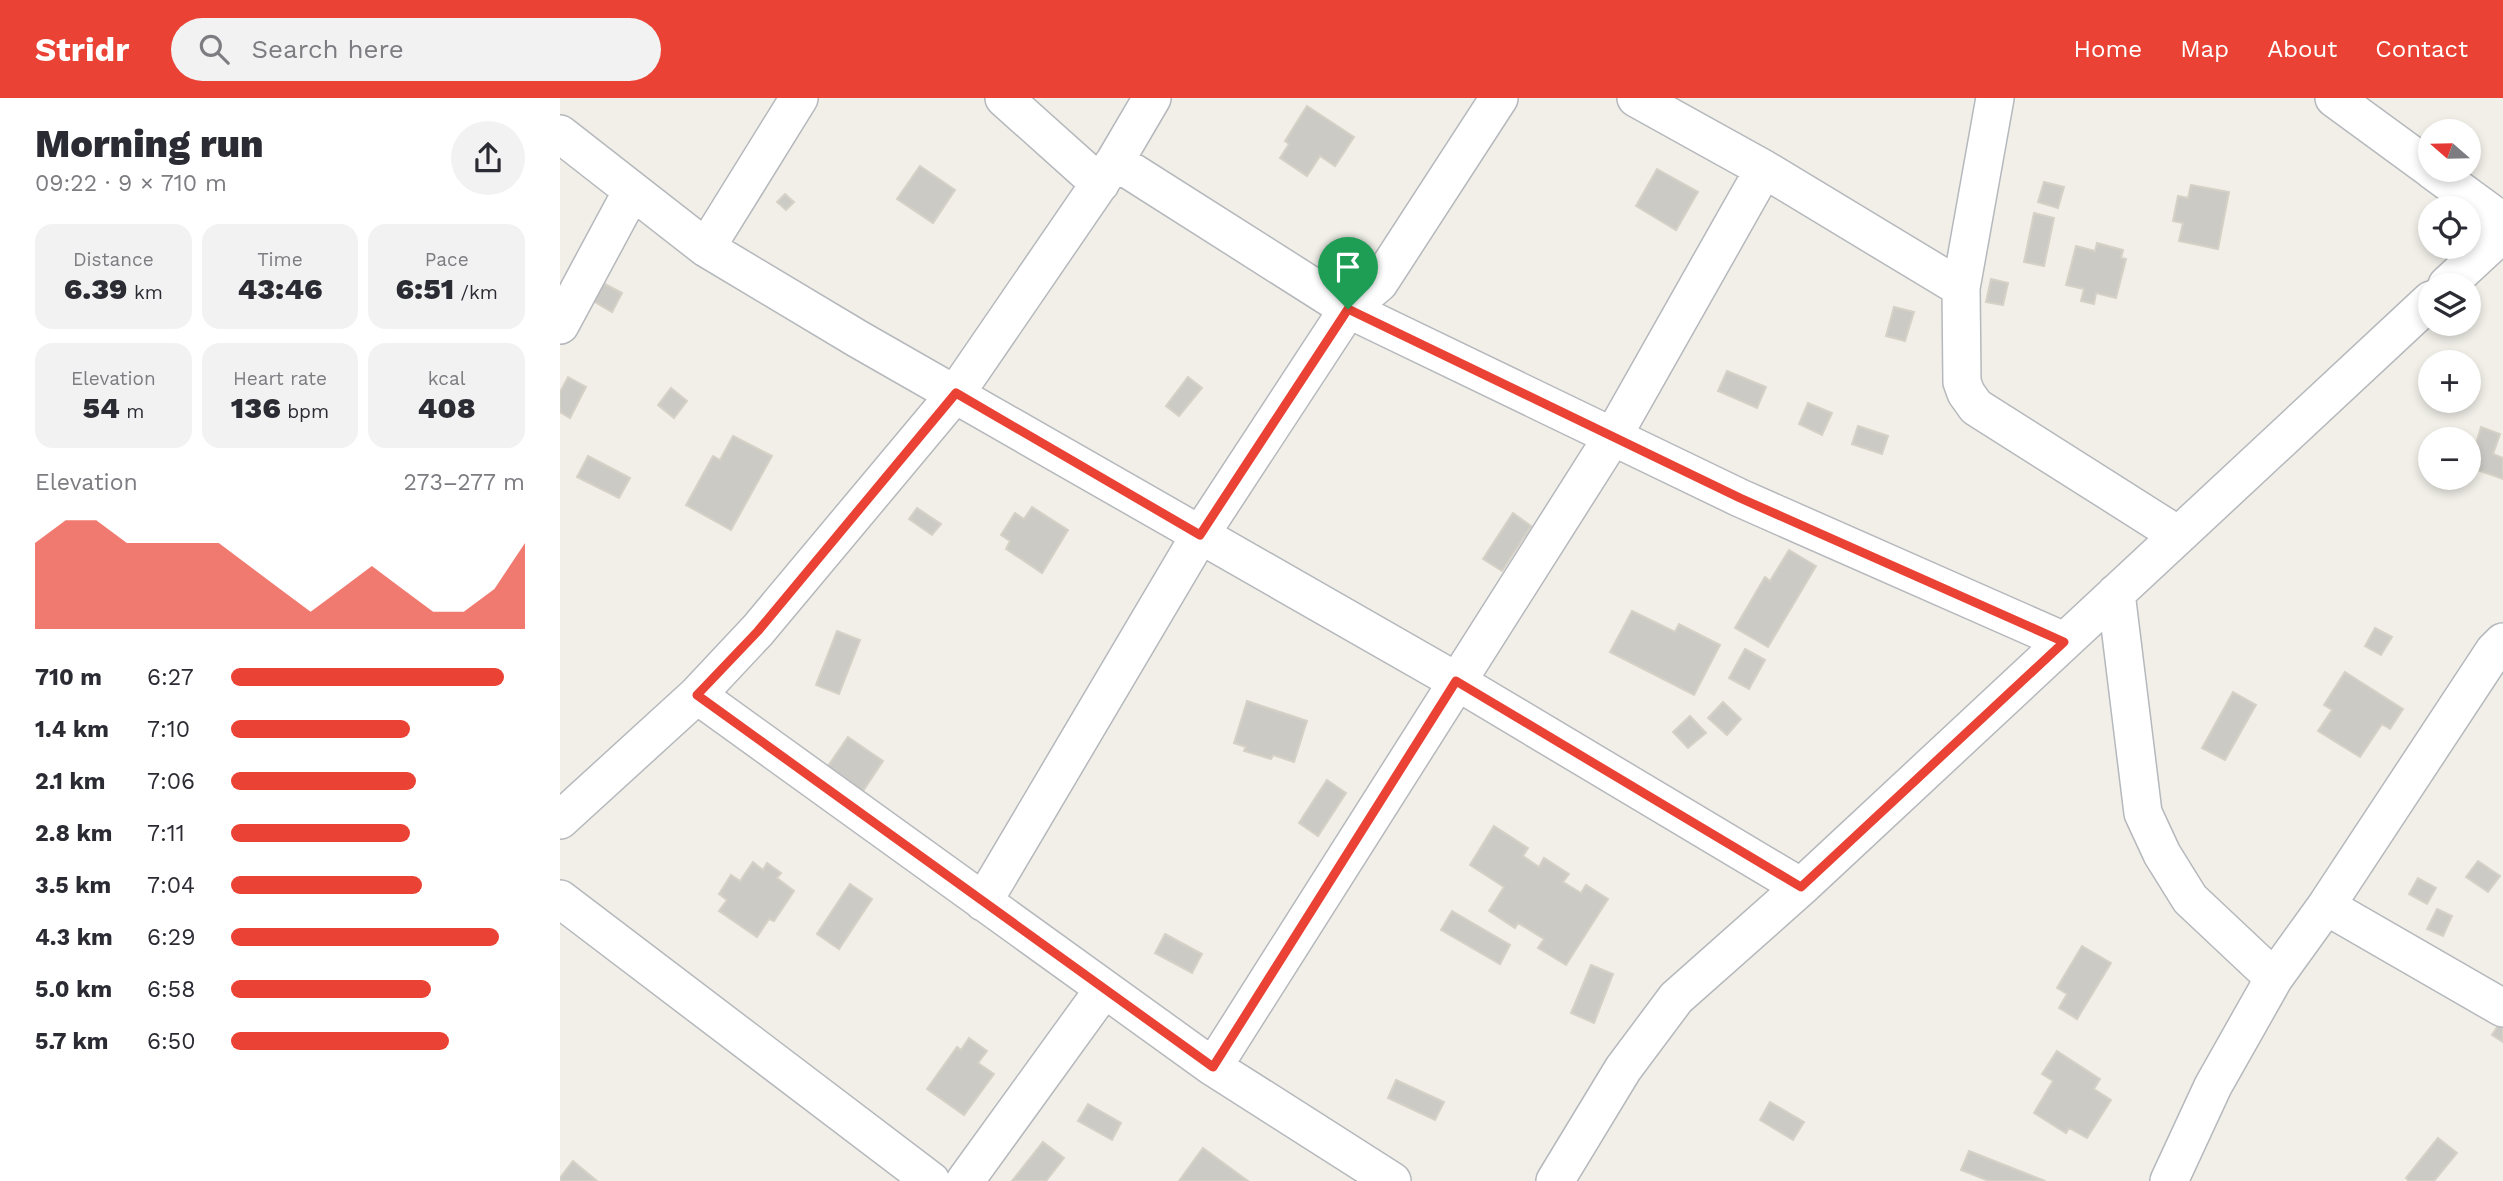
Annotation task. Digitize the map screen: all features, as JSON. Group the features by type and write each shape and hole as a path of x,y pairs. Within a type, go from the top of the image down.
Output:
{"street":[{"path":"706,248 799,98"},
{"path":"1004,98 1107,172 1348,309 1740,498 2064,642"},
{"path":"560,820 697,695 758,631 956,393 1107,172 1152,98"},
{"path":"984,902 1200,535 1348,309 1379,283 1499,98"},
{"path":"1636,98 1764,169 1961,288"},
{"path":"1995,98 1961,288 1962,382 1966,393 1976,407 2178,536"},
{"path":"2334,98 2418,159"},
{"path":"560,134 706,248 858,339 1456,681 1801,887"},
{"path":"1213,1067 1613,436 1764,169"},
{"path":"2449,182 2503,222"},
{"path":"560,325 632,191"},
{"path":"2460,273 2503,233"},
{"path":"1555,1181 1623,1069 1676,998 1801,887 2418,312"},
{"path":"2116,593 2143,813 2162,854 2190,899 2274,978"},
{"path":"2169,1181 2213,1086 2274,978 2500,650"},
{"path":"697,695 1213,1067 1392,1181"},
{"path":"560,899 931,1181"},
{"path":"2326,906 2503,1007"},
{"path":"965,1181 1104,989"}],"building":[{"path":"1307,106 1354,137 1335,166 1320,156 1307,176 1280,158 1289,144 1285,141"},
{"path":"920,166 955,190 933,223 897,199"},
{"path":"1657,169 1698,192 1676,230 1636,206"},
{"path":"2044,182 2064,187 2058,208 2038,202"},
{"path":"2191,185 2229,192 2218,249 2179,241 2183,223 2173,221 2178,196 2188,198"},
{"path":"785,194 794,202 786,210 777,202"},
{"path":"2034,213 2054,218 2044,266 2024,262"},
{"path":"2097,243 2123,250 2121,258 2126,259 2116,298 2096,293 2094,304 2081,301 2084,289 2066,285 2076,246 2095,251"},
{"path":"1991,279 2008,283 2003,305 1986,302"},
{"path":"603,283 622,293 612,312 593,301"},
{"path":"1894,307 1914,312 1905,341 1886,336"},
{"path":"1727,371 1766,387 1757,408 1718,391"},
{"path":"568,377 586,387 570,418 560,412 560,392"},
{"path":"1188,377 1202,388 1179,416 1166,406"},
{"path":"671,388 687,401 674,418 658,405"},
{"path":"1808,403 1832,413 1822,435 1799,424"},
{"path":"1858,426 1888,436 1882,454 1852,444"},
{"path":"2481,427 2500,434 2493,454 2503,458 2503,479 2481,471"},
{"path":"733,436 772,456 731,530 686,505 713,456 720,460"},
{"path":"588,456 630,478 619,498 577,477"},
{"path":"1032,507 1068,530 1042,573 1006,549 1010,541 1001,535 1015,513 1024,519"},
{"path":"917,508 941,524 932,535 909,519"},
{"path":"1513,513 1531,526 1502,571 1483,559"},
{"path":"1789,550 1816,566 1768,647 1735,628 1765,577 1770,581"},
{"path":"1632,611 1675,632 1679,624 1720,645 1694,695 1610,652"},
{"path":"2375,628 2392,637 2381,655 2365,646"},
{"path":"837,631 860,640 839,694 816,685"},
{"path":"1745,649 1765,660 1749,689 1729,678"},
{"path":"2345,672 2403,709 2390,729 2382,724 2360,757 2318,731 2332,710 2324,705"},
{"path":"2233,692 2256,705 2225,760 2202,748"},
{"path":"1247,701 1307,721 1294,762 1273,755 1271,759 1244,751 1246,747 1234,743"},
{"path":"1723,702 1741,719 1727,735 1708,718"},
{"path":"1690,716 1706,733 1688,748 1673,732"},
{"path":"848,737 883,761 861,794 826,769"},
{"path":"1327,780 1346,793 1318,836 1299,823"},
{"path":"1494,826 1528,848 1523,856 1539,867 1544,858 1569,874 1563,882 1581,893 1586,885 1608,899 1566,965 1538,948 1544,939 1518,923 1515,928 1489,911 1504,887 1470,865"},
{"path":"2478,861 2500,876 2488,892 2466,877"},
{"path":"753,862 763,870 767,863 781,873 777,878 794,891 774,921 769,919 757,937 719,911 727,900 719,894 731,875 740,881"},
{"path":"2418,878 2436,888 2427,904 2409,894"},
{"path":"850,884 872,899 839,949 817,934"},
{"path":"2437,909 2452,916 2443,936 2427,929"},
{"path":"1452,911 1510,945 1500,964 1441,930"},
{"path":"1165,934 1202,954 1192,973 1155,953"},
{"path":"2082,946 2111,963 2077,1019 2059,1008 2067,994 2057,988"},
{"path":"1591,965 1613,974 1594,1023 1571,1013"},
{"path":"2501,1021 2503,1023 2503,1042 2492,1035"},
{"path":"969,1038 987,1051 978,1063 994,1074 964,1115 927,1089 957,1047 961,1050"},
{"path":"2057,1051 2100,1079 2094,1089 2111,1100 2087,1138 2069,1128 2066,1133 2034,1113 2053,1081 2042,1074"},
{"path":"1396,1080 1444,1102 1435,1120 1388,1098"},
{"path":"1770,1102 1804,1122 1793,1140 1760,1120"},
{"path":"1088,1104 1121,1123 1112,1140 1078,1121"},
{"path":"2438,1138 2457,1153 2434,1181 2409,1181 2406,1178"},
{"path":"1043,1142 1064,1158 1046,1181 1012,1181"},
{"path":"1203,1148 1248,1181 1179,1181"},
{"path":"1969,1151 2045,1181 1989,1181 1961,1170"},
{"path":"573,1161 597,1181 560,1181"}],"route":[{"path":"1348,309 1740,498 2064,642 1801,887 1456,681 1213,1067 697,695 758,631 956,393 1200,535 1348,309"}]}
